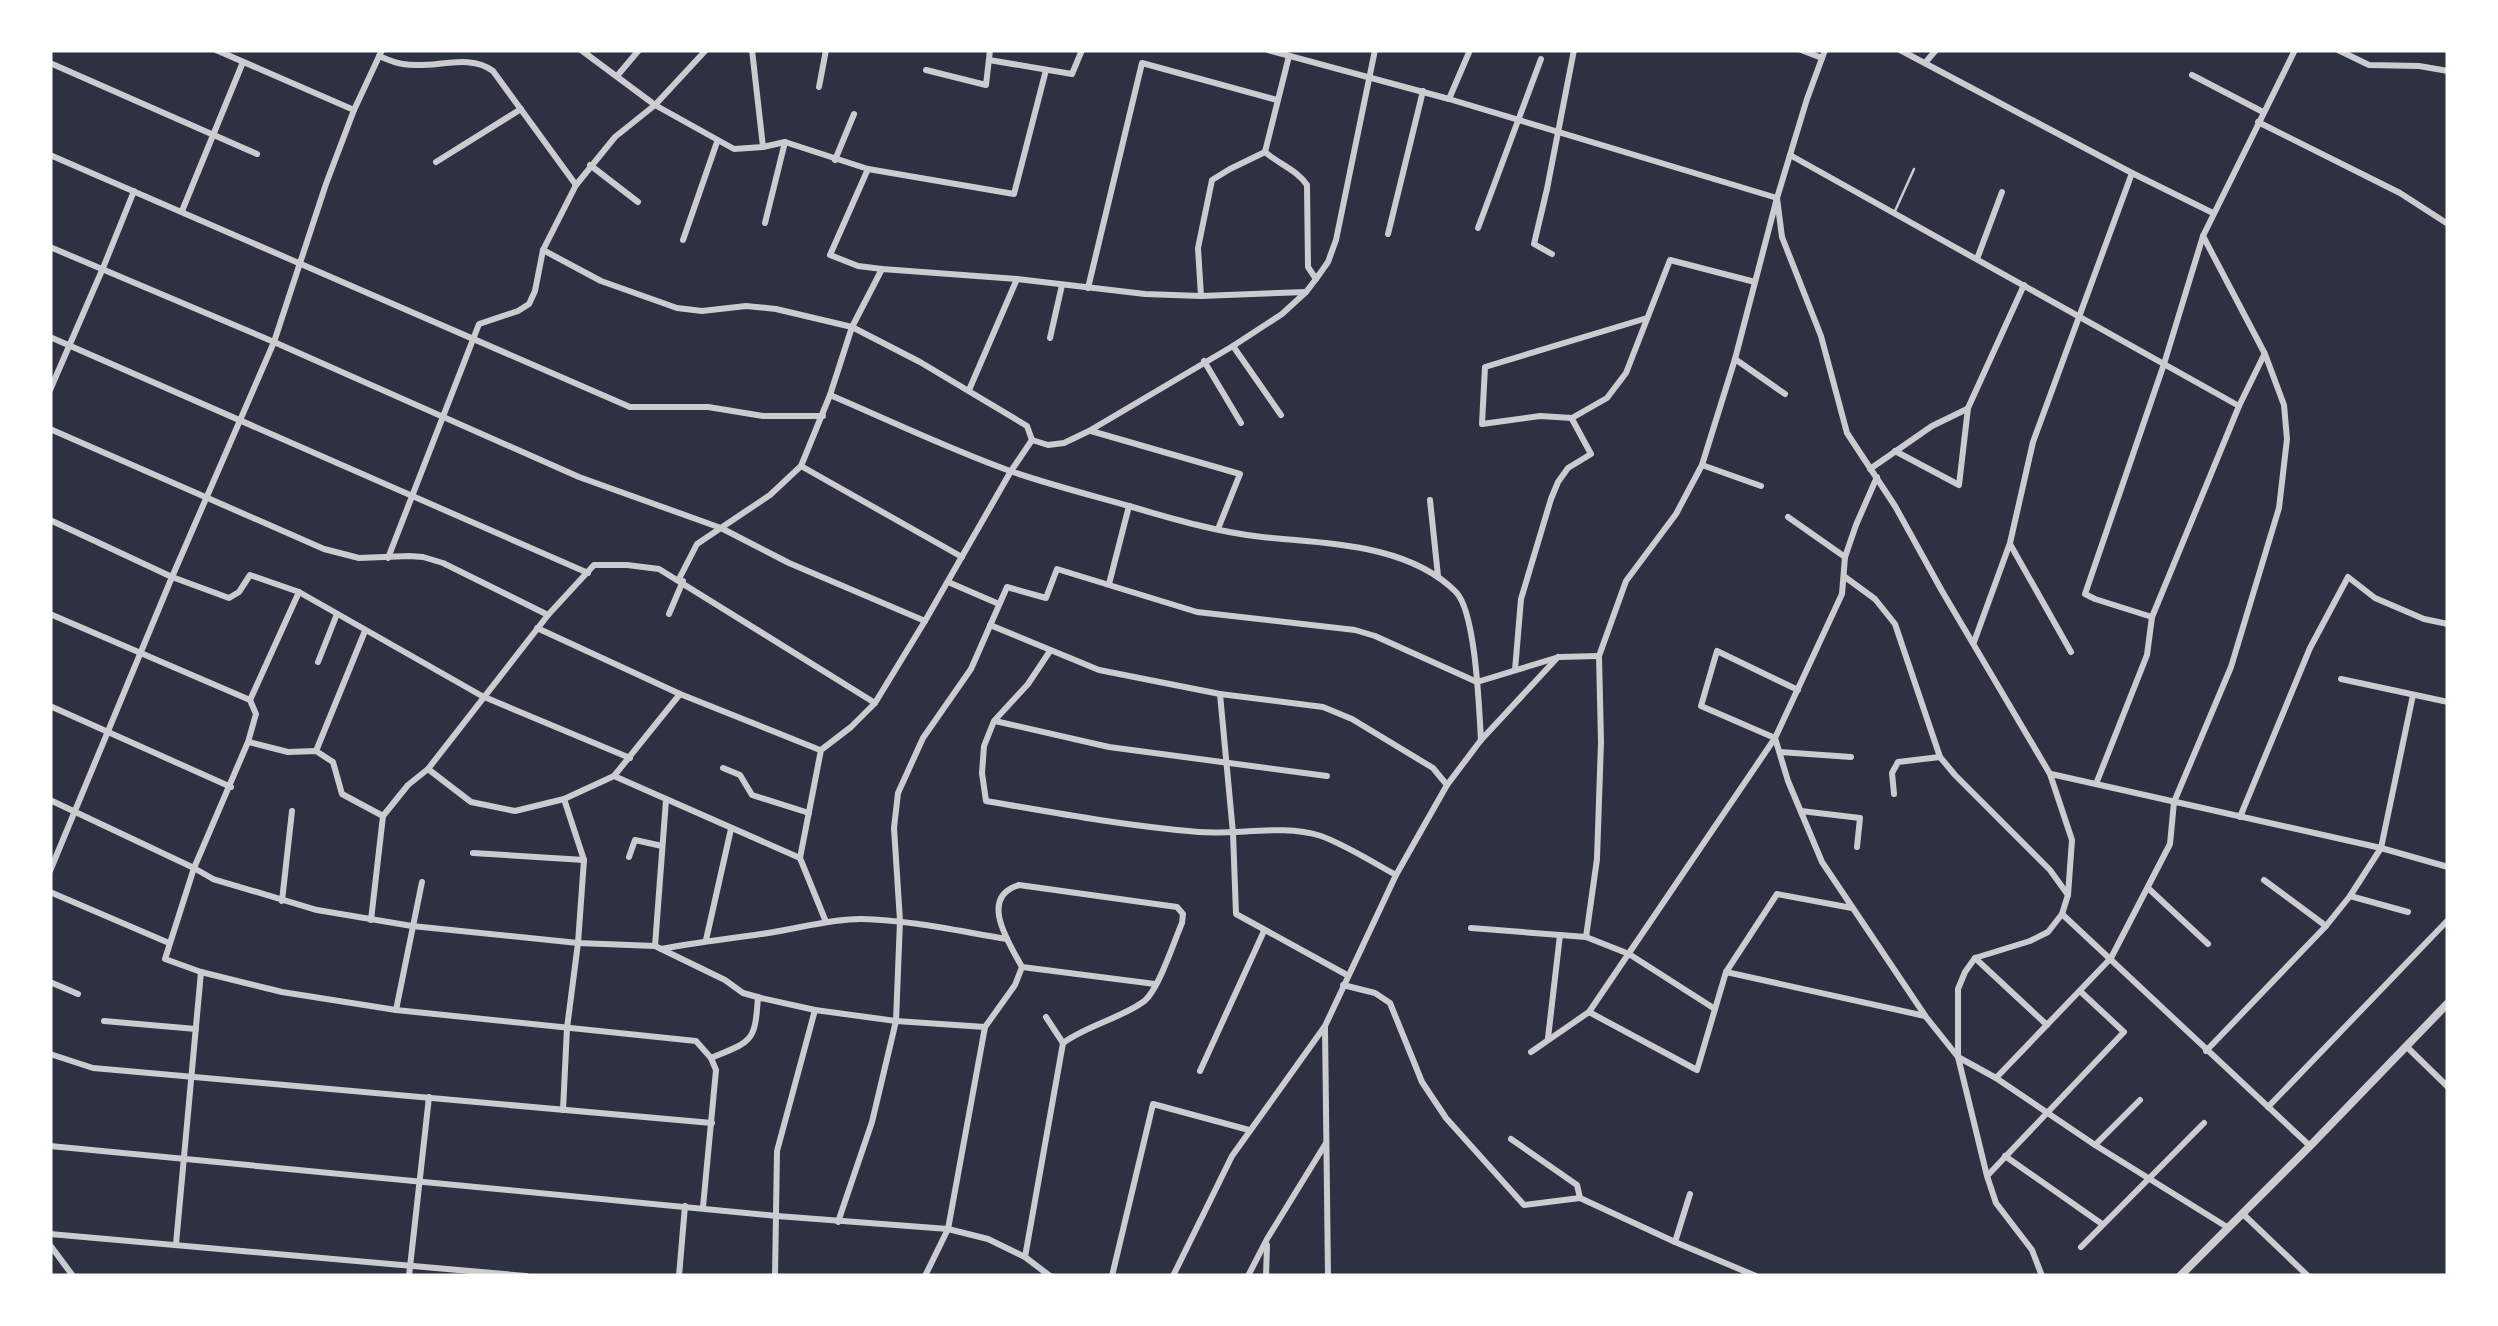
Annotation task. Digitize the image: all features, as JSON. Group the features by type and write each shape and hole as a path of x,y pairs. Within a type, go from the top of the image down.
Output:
{"street":[{"path":"216,50 354,110"},
{"path":"581,50 654,104 734,149 785,142 868,169 1014,194 1046,70"},
{"path":"617,76 640,50"},
{"path":"388,558 479,324 529,304 542,250 576,184 615,137 654,104 706,50"},
{"path":"752,50 763,147"},
{"path":"819,87 826,50"},
{"path":"926,70 986,85 990,50"},
{"path":"989,60 1072,74 1082,50"},
{"path":"1268,50 1449,99 1778,198"},
{"path":"1032,440 1048,445 1064,443 1090,431 1233,346 1282,314 1306,292 1328,262 1336,240 1375,50"},
{"path":"1449,99 1470,50"},
{"path":"1552,254 1534,244 1574,50"},
{"path":"1586,937 1596,859 1601,742 1599,656 1626,581 1676,514 1702,465 1790,155 1824,54 1801,50"},
{"path":"1900,50 2213,214"},
{"path":"1925,63 1936,50"},
{"path":"2152,617 2085,594 2164,364 2203,236 2295,50"},
{"path":"2338,50 2369,64 2448,71"},
{"path":"50,871 274,342 326,184 380,53 404,65 468,63 493,71 576,184"},
{"path":"1265,152 1288,56"},
{"path":"1478,228 1541,60"},
{"path":"182,210 243,62"},
{"path":"50,63 258,154"},
{"path":"1088,288 1142,63 1277,100"},
{"path":"2192,75 2264,112"},
{"path":"1388,234 1420,91"},
{"path":"436,162 521,109"},
{"path":"835,160 854,114"},
{"path":"2258,122 2400,193 2448,224"},
{"path":"683,240 718,142"},
{"path":"765,223 785,142"},
{"path":"1265,152 1280,165 1300,174 1306,185 1308,267 1316,279"},
{"path":"1201,296 1198,248 1212,180 1265,152"},
{"path":"50,155 630,407 708,407 763,416 823,416"},
{"path":"1790,155 2239,406"},
{"path":"590,165 638,202"},
{"path":"868,169 830,255 858,266 1145,294 1306,292"},
{"path":"1974,643 2010,542 2033,442 2132,173"},
{"path":"50,390 134,191"},
{"path":"1976,258 2002,192"},
{"path":"1778,198 1782,237 1821,336 1846,433 1877,477 2050,774 2072,840 2068,894 2062,914 2048,932 1975,958 1958,988 1958,1057 1987,1176 1996,1203 2032,1250 2042,1276"},
{"path":"1996,1078 2111,958 2170,844 2174,802 2231,667 2279,508 2287,439 2284,405 2265,354 2203,236"},
{"path":"50,246 580,476 720,528 789,563 925,622"},
{"path":"542,250 601,281 677,308 776,309 852,328 920,362 1027,426 1032,440"},
{"path":"1647,318 1486,366 1482,424 1540,416 1572,418 1607,398 1626,372 1670,260 1756,282"},
{"path":"669,614 698,544 770,495 801,466 823,416 852,328 882,270"},
{"path":"969,390 1017,279"},
{"path":"1050,338 1062,285"},
{"path":"1895,451 1958,485 1968,408 2024,285"},
{"path":"50,337 588,573"},
{"path":"1233,346 1281,415"},
{"path":"2096,784 2147,655 2152,617 2239,406 2265,354"},
{"path":"1735,359 1785,394"},
{"path":"1204,361 1241,422"},
{"path":"830,395 1011,472 1218,530 1395,556 1438,577 1459,595 1469,626 1480,681 1480,740"},
{"path":"1870,469 1932,426 1968,408"},
{"path":"1515,670 1521,599 1551,499 1568,468 1591,454 1572,418"},
{"path":"50,430 324,549 359,558 409,556 443,563 548,615"},
{"path":"1090,431 1240,474 1218,530"},
{"path":"826,922 800,858 821,750 875,703 1032,440"},
{"path":"1702,465 1762,486"},
{"path":"801,466 962,557"},
{"path":"1531,1052 1589,1012 1775,738 1842,594 1845,557 1877,477"},
{"path":"1430,500 1438,577"},
{"path":"1109,584 1129,506"},
{"path":"1788,517 1845,557"},
{"path":"50,520 229,598 239,592 250,575 299,592 482,696 630,758"},
{"path":"2010,542 2071,652"},
{"path":"371,920 383,816 408,785 428,770 537,628 594,565 660,569 875,703"},
{"path":"838,1222 872,1122 896,1021 900,921 894,850 898,793 923,738 972,669 1007,587 1046,598 1057,569 1201,613 1354,630 1480,681 1559,656 1599,656"},
{"path":"1845,576 1875,599 1895,624 1940,757 2050,870 2068,894"},
{"path":"2240,817 2310,648 2348,577 2376,598 2424,619 2448,624"},
{"path":"948,582 999,604"},
{"path":"250,700 299,592"},
{"path":"50,614 250,700 256,714 231,787 194,868 165,959 282,992 396,1010 696,1041 712,1058 716,1070 703,1208"},
{"path":"318,662 336,614"},
{"path":"990,624 1099,670 1220,694 1323,707 1352,718 1432,768 1446,785"},
{"path":"537,628 680,694 821,750"},
{"path":"316,751 365,631"},
{"path":"1050,651 1028,684 994,721 984,746 986,802 1172,829 1233,833 1280,830 1314,835 1396,875"},
{"path":"1798,690 1717,651 1701,706 1775,738 1788,781 1822,862 1958,1057 2227,1228"},
{"path":"1173,1276 1232,1156 1325,1026 1396,875 1446,785 1480,740 1559,656"},
{"path":"2341,679 2448,702"},
{"path":"428,770 471,802 515,810 564,800 614,776 680,694"},
{"path":"1220,694 1236,914 1347,975"},
{"path":"2206,1051 2326,926 2380,848 2413,695"},
{"path":"50,706 231,787"},
{"path":"994,721 1127,750 1327,776"},
{"path":"248,742 288,752 316,751 333,762 342,794 383,816"},
{"path":"1780,752 1851,758"},
{"path":"1894,794 1892,773 1898,762 1940,757"},
{"path":"724,768 740,775 752,795 809,813"},
{"path":"2050,774 2380,848 2448,867"},
{"path":"614,776 800,858"},
{"path":"50,800 213,879 317,910 412,926 658,948 857,919 900,921 1007,939"},
{"path":"563,1110 584,860 564,800"},
{"path":"658,948 666,800"},
{"path":"282,900 292,810"},
{"path":"1801,811 1860,818 1856,847"},
{"path":"706,940 732,829"},
{"path":"629,857 634,840 662,846"},
{"path":"473,853 584,860"},
{"path":"2264,880 2326,926"},
{"path":"396,1010 422,882"},
{"path":"1022,967 1007,939 999,912 998,899 1007,889 1020,886 1177,907 1183,914 1156,984 1144,1002 1063,1043"},
{"path":"2148,888 2208,944"},
{"path":"50,892 169,943"},
{"path":"1589,1012 1697,1070 1726,972 1776,894 1854,908"},
{"path":"2350,896 2408,912"},
{"path":"2062,914 2310,1146"},
{"path":"2268,1106 2448,920"},
{"path":"1470,928 1586,937 1629,954 1716,1010"},
{"path":"1200,1071 1264,930"},
{"path":"1548,1039 1560,935"},
{"path":"658,948 725,980 743,993 758,997 896,1021 985,1027"},
{"path":"1975,958 2046,1025"},
{"path":"1022,967 1156,984"},
{"path":"924,1276 948,1229 985,1027 1022,967"},
{"path":"176,1244 201,972"},
{"path":"1726,972 1926,1016"},
{"path":"50,982 78,994"},
{"path":"1343,985 1375,993 1390,1002 1422,1082 1446,1118 1524,1205 1580,1198 1756,1276"},
{"path":"1987,1176 2124,1032 2080,990"},
{"path":"712,1058 747,1043 756,1028 758,997"},
{"path":"2180,1276 2448,1003"},
{"path":"775,1276 777,1151 816,1010"},
{"path":"1025,1257 1063,1043 1046,1017"},
{"path":"104,1021 196,1029"},
{"path":"1325,1026 1328,1276"},
{"path":"2406,1046 2448,1087"},
{"path":"50,1054 92,1068 712,1123"},
{"path":"410,1276 428,1097"},
{"path":"2096,1145 2140,1100"},
{"path":"1112,1276 1154,1104 1249,1130"},
{"path":"2081,1247 2204,1122"},
{"path":"1512,1139 1578,1186 1580,1198"},
{"path":"1248,1276 1326,1143"},
{"path":"50,1146 838,1222 948,1229 988,1239 1025,1257 1050,1276"},
{"path":"2005,1156 2102,1224"},
{"path":"1675,1242 1690,1194"},
{"path":"679,1276 685,1206"},
{"path":"2242,1212 2308,1276"},
{"path":"50,1234 526,1276"},
{"path":"1266,1276 1267,1239"},
{"path":"50,1245 73,1276"},
{"path":"1035,1276 1040,1267"}],"lane":[{"path":"1894,213 1914,169"}]}
